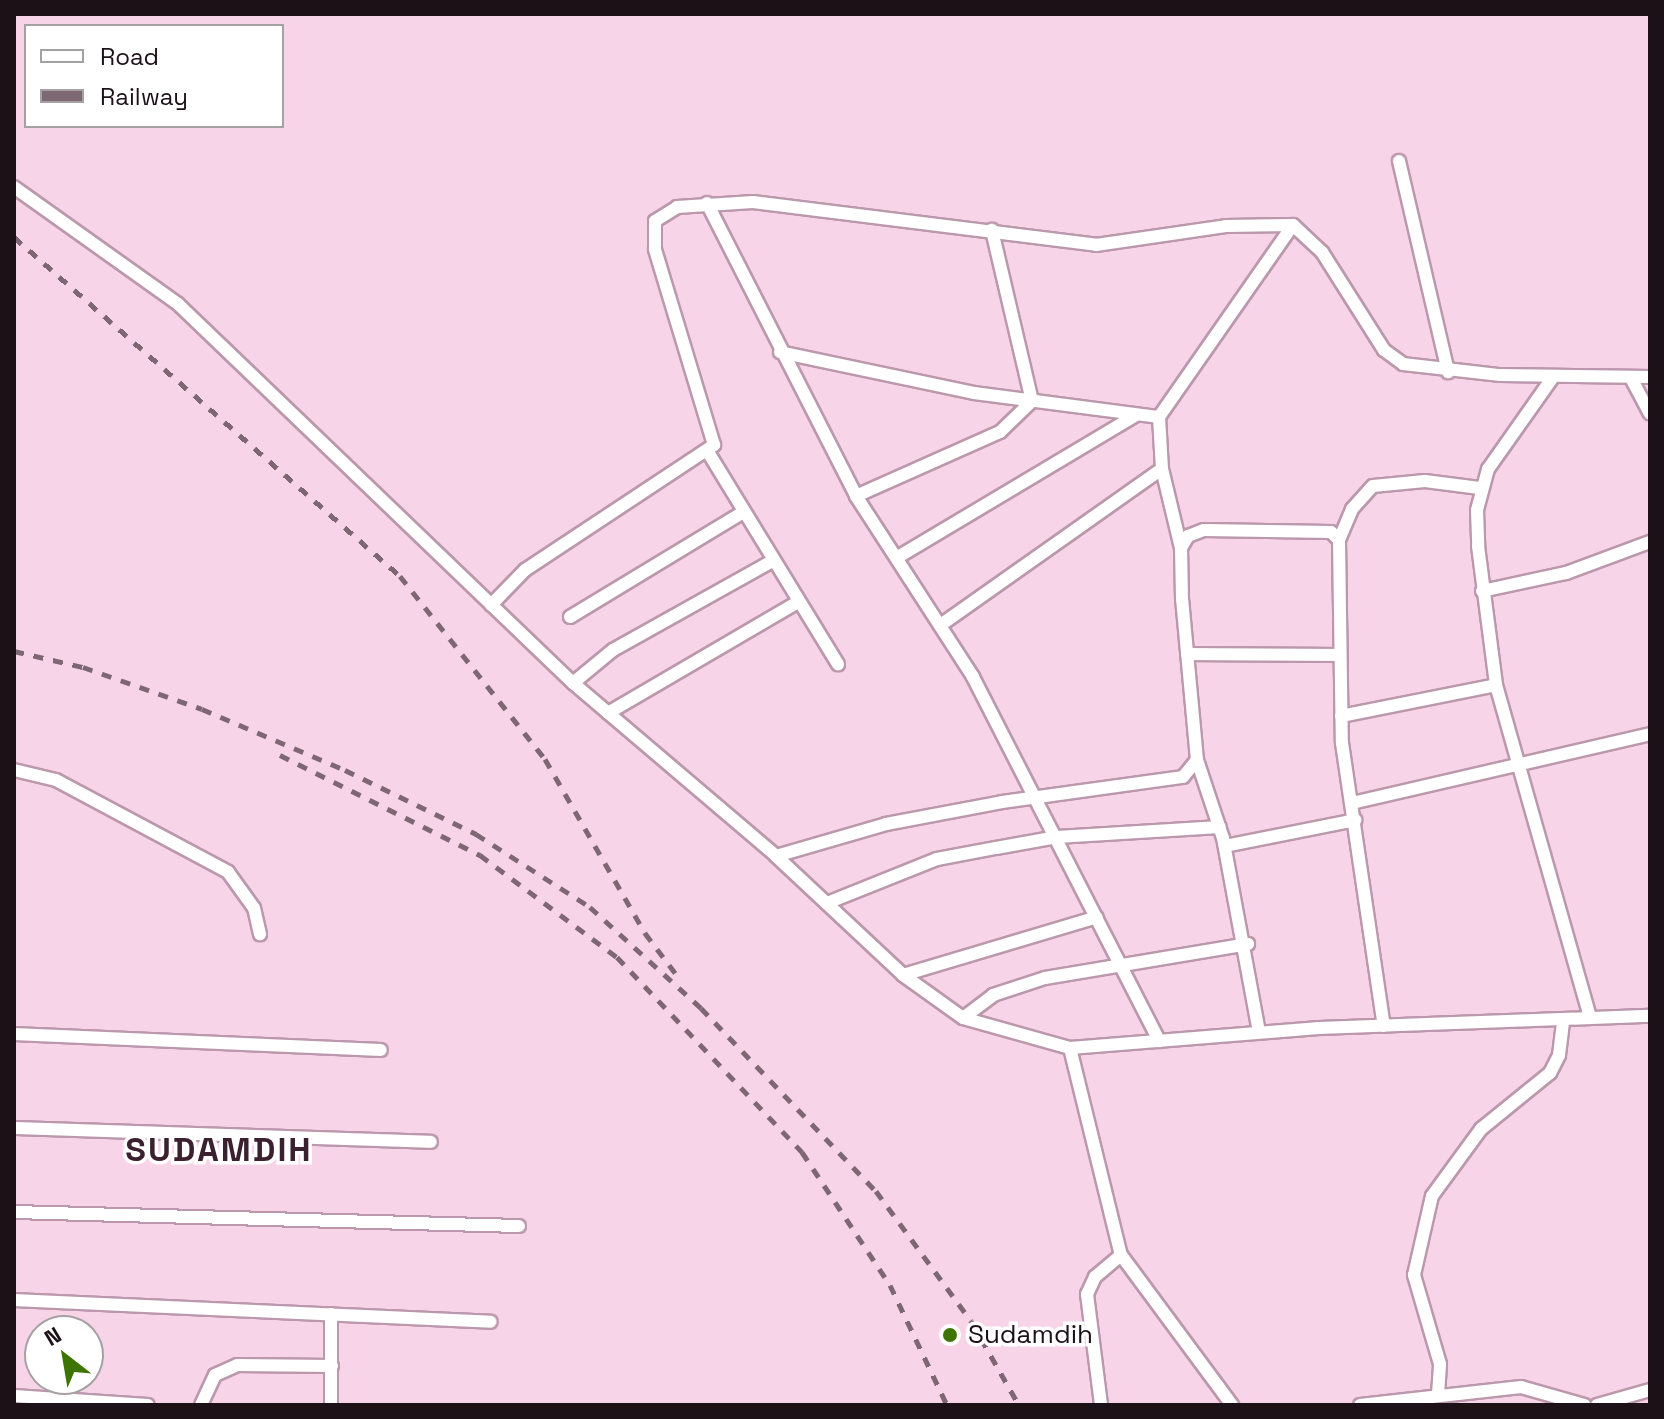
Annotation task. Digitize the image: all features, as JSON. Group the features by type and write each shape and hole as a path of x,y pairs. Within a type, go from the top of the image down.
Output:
{"street":[{"path":"1399,161 1448,372"},
{"path":"14,187 178,304 573,683 776,856 903,975 963,1018 1070,1048 1259,1032 1650,1016"},
{"path":"491,605 525,570 708,452 714,436 664,291 654,234 662,214 707,203 853,211 1096,245 1226,226 1293,225 1322,252 1384,350 1403,364 1448,372 1553,377 1650,377"},
{"path":"707,203 780,352 856,496 942,624 1037,798 1159,1041"},
{"path":"1259,1032 1248,944 1220,827 1197,760 1181,548 1162,469 1159,417 1293,225"},
{"path":"992,230 1032,401"},
{"path":"780,352 1032,401 1159,417"},
{"path":"1553,377 1480,488 1482,591 1496,685 1516,768 1590,1018"},
{"path":"1631,378 1650,413"},
{"path":"856,496 1000,432 1032,401"},
{"path":"898,557 1136,415"},
{"path":"708,452 742,513 838,664"},
{"path":"942,624 1162,469"},
{"path":"1384,1026 1341,716 1339,540 1352,509 1373,486 1425,481 1480,488"},
{"path":"570,617 742,513"},
{"path":"1181,548 1204,530 1331,532 1339,540"},
{"path":"1482,591 1566,573 1650,542"},
{"path":"573,683 613,650 772,561"},
{"path":"608,713 798,602"},
{"path":"1187,654 1338,655"},
{"path":"1341,716 1496,685"},
{"path":"1352,803 1516,768 1650,734"},
{"path":"776,856 886,824 1183,777 1197,760"},
{"path":"14,770 56,780 228,872 254,908 260,934"},
{"path":"1225,846 1355,820"},
{"path":"827,903 937,859 1057,837 1220,827"},
{"path":"903,975 1097,917"},
{"path":"963,1018 1017,986 1248,944"},
{"path":"1438,1394 1440,1364 1414,1275 1432,1196 1481,1129 1550,1073 1559,1055 1563,1020"},
{"path":"14,1034 381,1050"},
{"path":"1070,1048 1121,1255 1232,1405"},
{"path":"14,1128 431,1142"},
{"path":"14,1212 519,1226"},
{"path":"1101,1405 1087,1294 1095,1277 1121,1255"},
{"path":"14,1300 490,1322"},
{"path":"331,1314 331,1405"},
{"path":"201,1405 215,1375 237,1365 332,1366"},
{"path":"1360,1405 1521,1387 1584,1405"},
{"path":"1597,1405 1650,1390"},
{"path":"14,1396 148,1405"}],"railway":[{"path":"14,237 400,576 545,759 645,933 679,978"},
{"path":"14,651 83,667 202,709 345,770 476,834 590,907 701,1008 876,1191 971,1321 1019,1405"},
{"path":"280,755 480,855 617,957 802,1152 890,1285 947,1405"}],"place":[{"name":"Sudamdih","path":"950,1335"}],"district":[{"name":"SUDAMDIH","path":"219,1150"}]}
